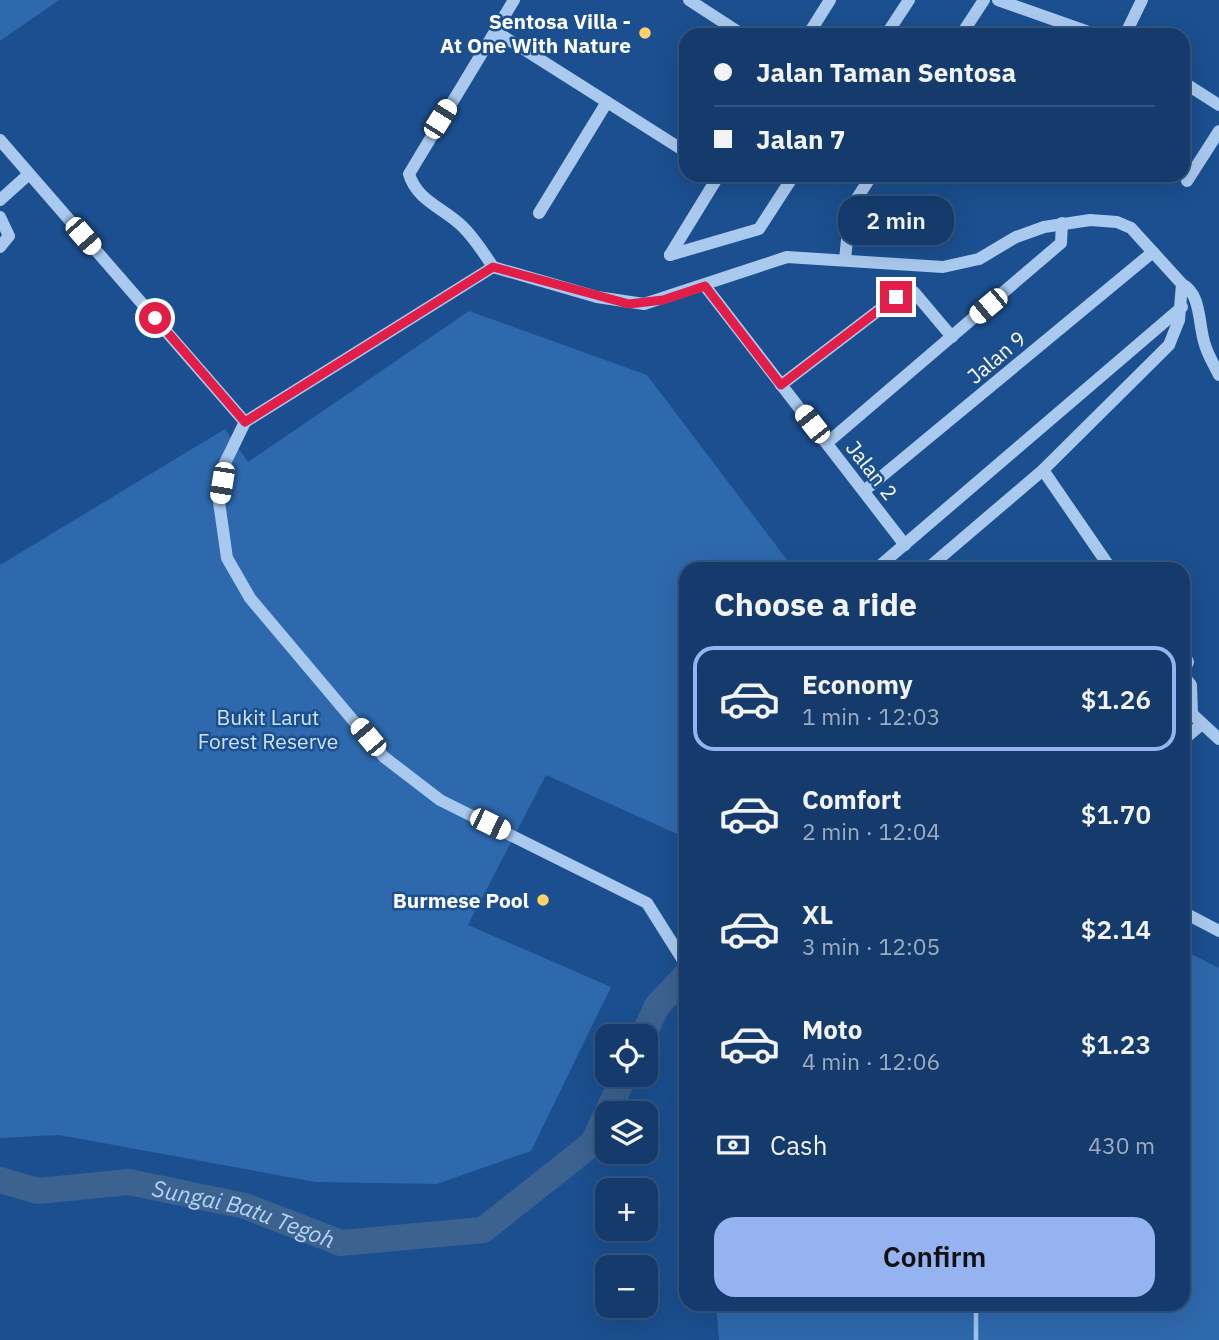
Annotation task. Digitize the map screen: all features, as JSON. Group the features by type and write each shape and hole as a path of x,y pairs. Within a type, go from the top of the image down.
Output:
{"street":[{"path":"514,0 409,174 412,184 425,200 462,226 493,267 629,304 663,300 766,262 787,257 943,267 979,259 1016,237 1062,223 1090,220 1117,222 1131,228 1182,284 1189,288 1196,302 1204,344 1219,375"},
{"path":"689,0 732,28"},
{"path":"812,28 830,0"},
{"path":"891,28 909,0"},
{"path":"966,28 984,0"},
{"path":"998,0 1077,28"},
{"path":"1128,28 1142,0"},
{"path":"495,31 679,148"},
{"path":"1190,86 1219,105"},
{"path":"539,213 607,102"},
{"path":"1190,176 1219,131"},
{"path":"0,140 245,422"},
{"path":"0,200 29,174"},
{"path":"715,182 670,255 759,229 789,182"},
{"path":"845,260 850,209 867,182"},
{"path":"0,217 9,236 0,247"},
{"path":"827,443 1061,243 1062,223"},
{"name":"Jalan 9","path":"864,491 1153,252"},
{"path":"493,267 245,422 225,463 219,502 227,558 250,598 384,757 440,800 647,903 679,954"},
{"path":"936,562 1043,470 1169,345 1182,307 1182,284"},
{"name":"Jalan 2","path":"705,286 905,545"},
{"path":"781,385 896,297 914,292 952,337"},
{"path":"885,562 1182,307"},
{"path":"1043,470 1106,562"},
{"path":"1190,684 1192,714 1219,739"},
{"path":"1190,734 1202,724"},
{"path":"1190,916 1219,931"}],"green space":[{"path":"0,0 59,0 0,41"},
{"name":"Bukit Larut Forest Reserve","path":"469,311 647,375 789,562 679,562 679,835 546,775 468,925 611,987 531,1151 437,1184 316,1182 59,1135 0,1138 0,565 225,429 248,462"},
{"path":"1190,954 1219,968 1219,1340 719,1340 717,1311 1190,1311"}],"waterway":[{"name":"Sungai Batu Tegoh","path":"649,1024 657,1006 679,982"},
{"name":"Sungai Batu Tegoh","path":"0,1180 38,1191 129,1182 245,1206 341,1243 483,1230 593,1143 619,1087"},
{"name":"Sungai Batu Tegoh","path":"976,1311 976,1340"}],"place":[{"name":"Sentosa Villa - At One With Nature","path":"645,33"},
{"name":"Burmese Pool","path":"543,900"}],"route":[{"path":"155,318 245,422 493,267 629,304 663,300 705,286 781,385 896,297"}]}
